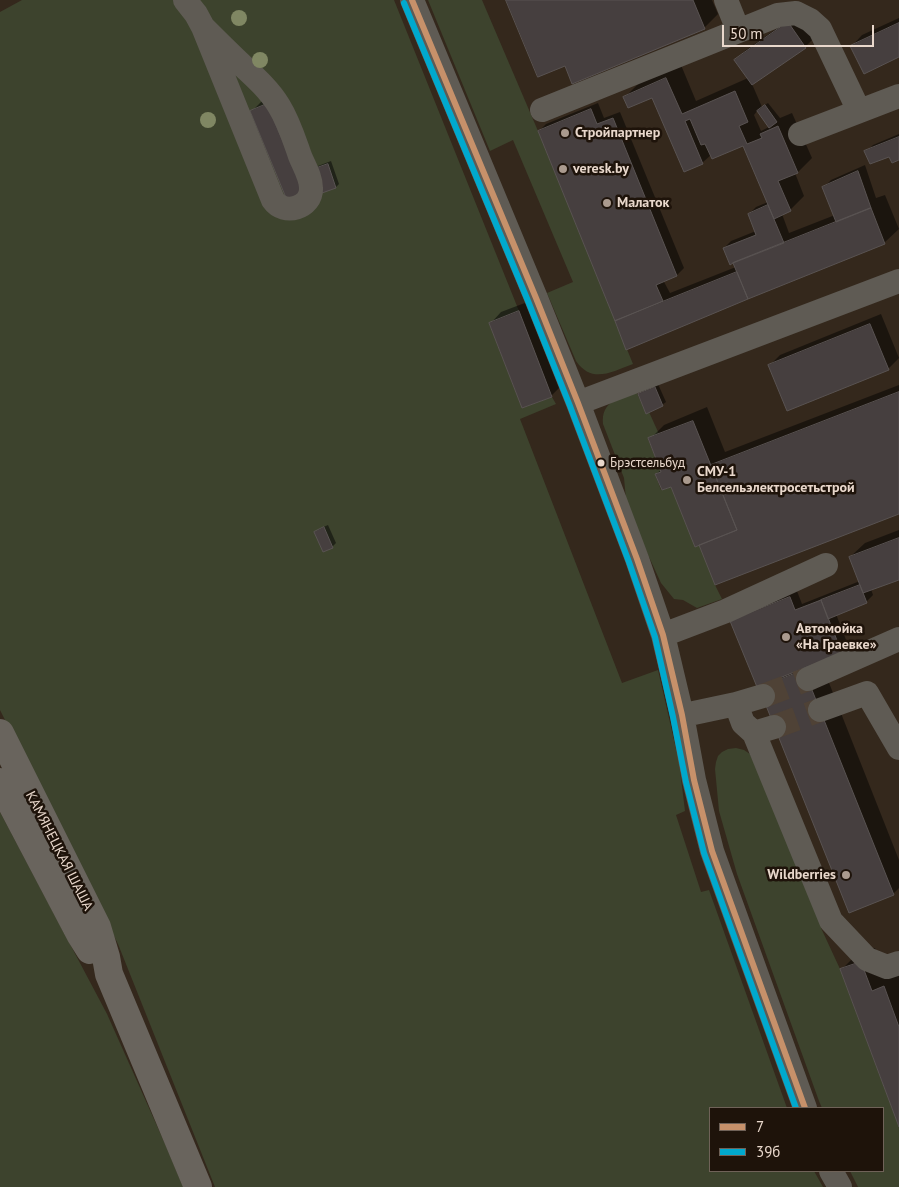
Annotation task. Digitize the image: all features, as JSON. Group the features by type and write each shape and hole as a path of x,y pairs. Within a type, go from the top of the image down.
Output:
{"main road":[{"name":"КАМЯНЕЦКАЯ ШАША","path":"0,733 97,927 102,940 109,974 198,1187"},
{"name":"КАМЯНЕЦКАЯ ШАША","path":"0,782 80,934 98,962 109,974"}],"street":[{"path":"186,0 203,27 273,200 276,204 286,209 304,204 311,195 310,183 289,125 279,106 262,84 203,27"},
{"path":"412,0 536,298 637,559 663,634 682,714 694,780 712,851 805,1107"},
{"path":"726,0 738,30"},
{"path":"542,110 738,30 778,15 796,13 810,20 820,29 859,111"},
{"path":"800,134 899,96"},
{"path":"578,403 898,285"},
{"path":"663,634 726,611 826,565"},
{"path":"808,679 899,639"},
{"path":"820,710 867,694 899,748"},
{"path":"682,714 736,704 762,696"},
{"path":"736,704 743,723 764,730 831,921 867,959 887,967 899,963"},
{"path":"832,1172 840,1187"}],"green space":[{"path":"22,0 394,0 519,311 489,323 522,408 552,397 556,404 520,419 622,683 658,670 679,762 685,811 676,815 701,892 709,890 787,1107 709,1107 709,1172 815,1172 823,1187 215,1187 118,944 0,710 0,12"},
{"path":"428,0 482,0 538,131 633,364 610,373 595,374 582,368 576,361 547,293 573,282 513,140 490,151"},
{"path":"636,391 646,413 649,412 659,434 648,439 661,472 655,474 661,490 671,487 695,546 699,545 722,599 697,608 683,600 674,599 661,583 626,499 624,478 603,424 605,410 612,402"},
{"path":"736,748 750,754 825,923 821,928 840,969 899,1127 899,1187 858,1187 850,1172 884,1172 884,1107 822,1107 819,1101 737,874 719,811 716,762 718,756 728,749"},
{"path":"0,812 107,1014 183,1187 0,1187"}],"building":[{"path":"506,0 693,0 705,29 572,84 565,66 538,77"},
{"path":"788,22 806,48 752,85 734,60"},
{"path":"899,23 899,57 864,74 850,46"},
{"path":"666,78 682,114 735,91 748,122 739,126 747,144 762,138 760,134 778,126 798,173 778,181 791,211 774,219 743,146 712,159 705,144 701,145 690,119 685,121 703,164 684,172 652,98 628,108 623,97"},
{"path":"267,104 307,198 289,205 250,111"},
{"path":"765,105 777,122 769,128 757,111"},
{"name":"Малаток","path":"591,109 597,124 613,118 677,276 656,285 663,301 615,321 538,131"},
{"path":"899,137 899,160 892,163 889,157 870,164 864,151"},
{"path":"328,164 336,188 322,193 314,169"},
{"path":"858,171 871,208 836,222 822,187"},
{"path":"768,205 784,243 730,265 723,248 756,235 748,214"},
{"path":"871,208 885,244 748,299 733,263"},
{"path":"737,272 748,299 626,350 615,321"},
{"path":"519,311 552,397 522,408 489,323"},
{"path":"870,324 889,370 787,411 768,365"},
{"path":"655,387 663,406 646,414 638,394"},
{"path":"899,392 899,514 715,585 699,545 737,530 711,465"},
{"name":"СМУ-1 Белсельэлектросетьстрой","path":"693,421 737,530 695,547 671,487 662,490 655,474 661,472 648,438"},
{"path":"324,527 333,548 323,552 314,532"},
{"path":"899,538 899,580 863,593 849,557"},
{"path":"860,585 867,603 828,619 821,600"},
{"name":"Автомойка «На Граевке»","path":"790,597 795,610 821,600 842,653 757,687 730,621"},
{"path":"804,670 894,895 849,913 759,688"},
{"path":"861,962 872,991 884,986 899,1027 899,1127 840,969"}],"tunnel":[{"path":"763,696 808,679"},
{"path":"774,727 820,710"}],"transit line":[{"name":"7","path":"412,0 536,298 637,559 663,635 682,715 694,780 712,851 805,1107"},
{"name":"39б","path":"404,3 528,301 629,562 655,637 686,782 704,853 796,1107"}],"place":[{"name":"Стройпартнер","path":"565,133"},
{"name":"veresk.by","path":"563,169"},
{"name":"Малаток","path":"607,203"},
{"name":"Брэстсельбуд","path":"601,463"},
{"name":"СМУ-1 Белсельэлектросетьстрой","path":"687,480"},
{"name":"Автомойка «На Граевке»","path":"786,637"},
{"name":"Wildberries","path":"846,875"}]}
